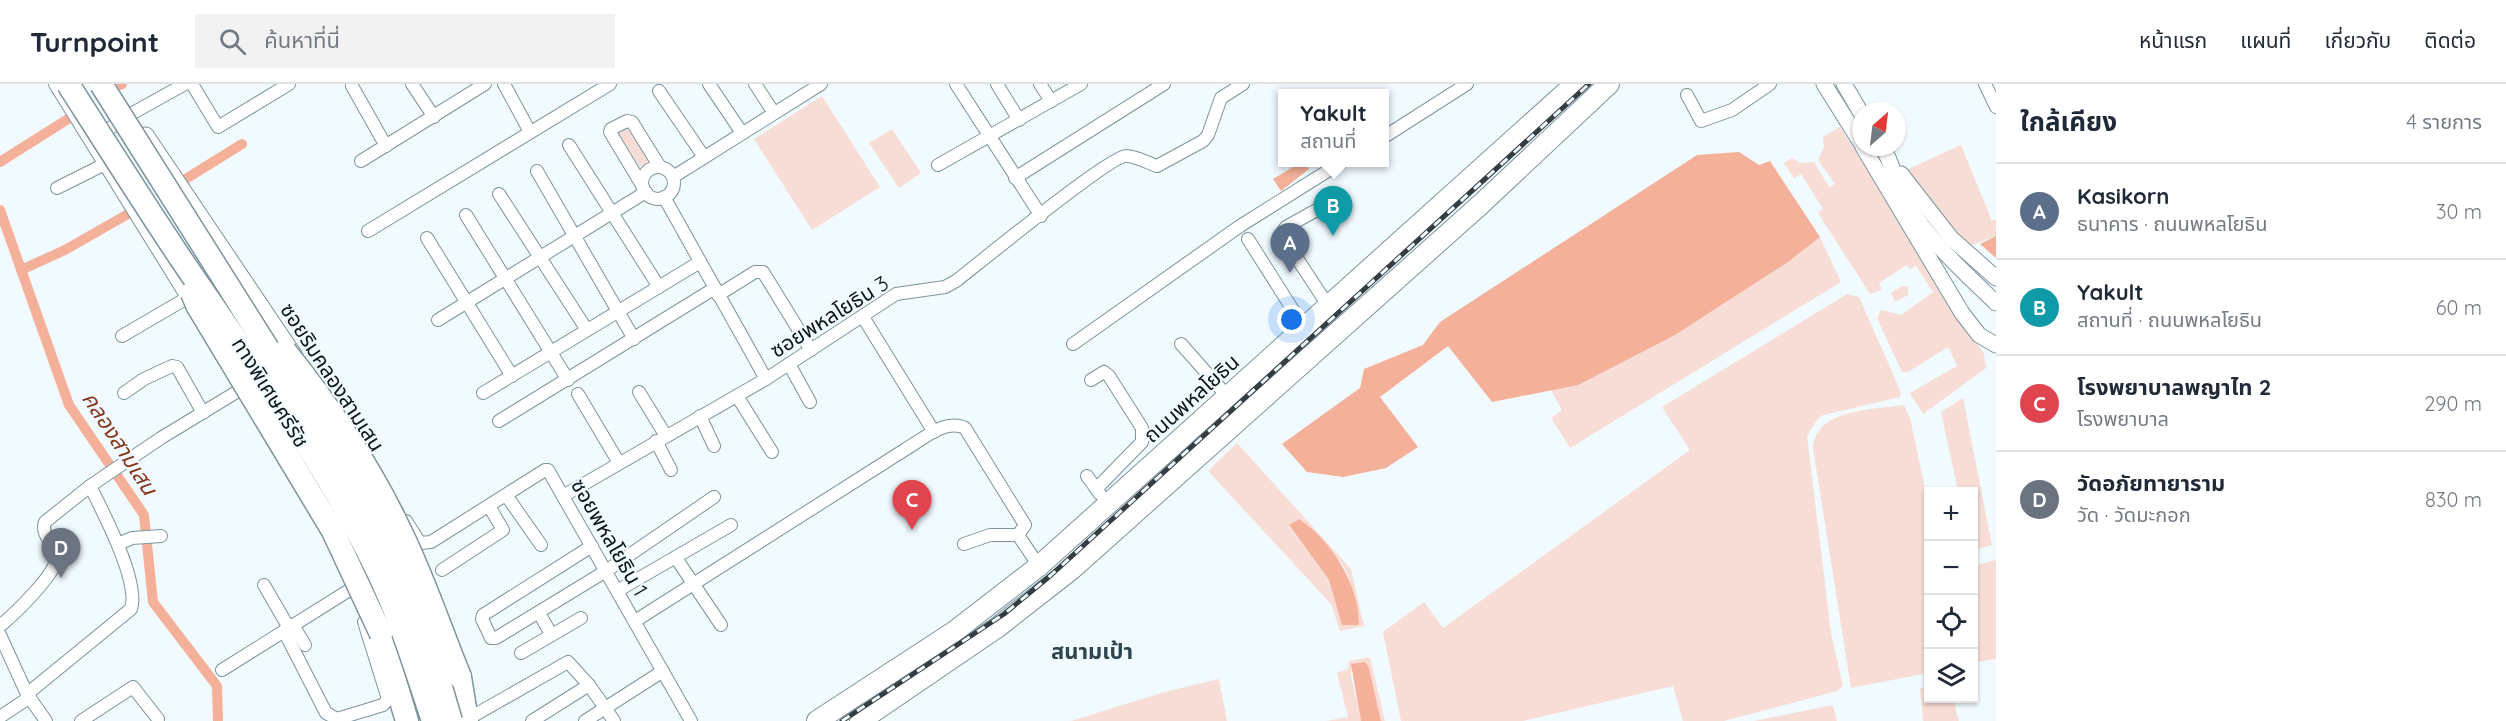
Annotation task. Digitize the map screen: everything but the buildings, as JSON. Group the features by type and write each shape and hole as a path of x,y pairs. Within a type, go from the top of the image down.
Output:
{"highway":[{"name":"ทางพิเศษศรีรัช","path":"68,84 180,257 235,334 350,519 385,590 433,721"},
{"name":"ทางพิเศษศรีรัช","path":"101,84 367,506 423,627 451,721"},
{"path":"180,257 197,306 333,531 381,634 407,721"},
{"path":"234,293 308,379 361,462 399,528 460,677 467,719"}],"main road":[{"path":"860,721 1030,603 1233,427 1480,205 1609,84"},
{"path":"1567,87 1582,108"},
{"name":"ถนนพหลโยธิน","path":"826,718 955,631 1039,566 1101,497 1222,403 1567,87"},
{"path":"1222,403 1233,427"}],"street":[{"path":"55,84 242,390 284,453 340,548 340,561 370,636 388,699 386,703 337,719 331,718 289,628 264,585"},
{"name":"ซอยริมคลองสามเสน","path":"111,84 354,445 399,519 402,545 436,630 467,719"},
{"path":"91,141 131,114 185,84"},
{"path":"192,84 218,127 289,84"},
{"path":"412,84 434,117"},
{"path":"504,84 530,132"},
{"path":"368,231 610,84"},
{"path":"709,84 742,133"},
{"path":"755,84 774,113"},
{"path":"956,84 1041,216"},
{"path":"997,84 1019,120"},
{"path":"1040,84 1051,101"},
{"path":"938,165 1081,84"},
{"path":"1015,178 1164,84"},
{"name":"ซอยพหลโยธิน 3","path":"563,496 766,379 896,294 945,287 956,281 1088,177 1120,158 1126,156 1157,166 1203,141 1208,135 1221,98 1243,84"},
{"path":"1389,134 1467,84"},
{"path":"1687,95 1701,121 1732,110 1770,84"},
{"path":"1844,84 1855,102"},
{"path":"1985,84 1996,107"},
{"path":"361,161 482,85"},
{"path":"352,86 386,146"},
{"path":"673,177 814,86"},
{"path":"1829,86 1852,127"},
{"path":"660,91 704,157"},
{"path":"627,120 632,122 660,167 668,170 673,177 672,191 664,197 654,198 645,190 610,132 611,129 627,120"},
{"path":"569,145 659,287"},
{"path":"1869,156 1962,313 1979,335 1996,345"},
{"path":"1888,156 1951,238 1996,279"},
{"path":"57,188 105,164"},
{"path":"1893,164 1898,185 1935,243 1996,303"},
{"path":"645,190 646,173 660,167"},
{"path":"1073,344 1240,226 1334,167"},
{"path":"537,171 634,339"},
{"path":"1879,171 1898,185"},
{"path":"438,320 645,190"},
{"path":"499,194 587,330"},
{"path":"664,197 766,379"},
{"path":"1329,307 1281,234 1286,228 1333,201"},
{"path":"466,214 568,380"},
{"path":"427,238 512,376"},
{"path":"1248,239 1305,329"},
{"path":"483,393 700,262"},
{"path":"498,421 634,339 755,272 763,272 811,350"},
{"path":"122,336 187,298"},
{"path":"863,317 934,432"},
{"path":"1181,344 1222,403"},
{"path":"0,626 11,618 54,567 56,555 44,530 45,522 106,475 294,355"},
{"path":"789,364 810,402"},
{"path":"124,393 144,379 172,366 177,367 203,413"},
{"path":"1087,476 1101,497 1142,441 1142,428 1109,376 1104,372 1091,380"},
{"path":"639,392 661,439 671,470"},
{"path":"578,394 619,463"},
{"path":"737,396 772,452"},
{"path":"700,416 714,446"},
{"path":"635,621 934,432 948,426 958,425 965,428 1025,525 1018,535"},
{"name":"ซอยพหลโยธิน 1","path":"399,519 405,521 420,543 431,542 545,470 551,473 663,671 687,720"},
{"path":"0,717 130,609 132,597 118,544 90,486"},
{"path":"506,495 541,545"},
{"path":"592,546 483,615 482,619 493,639 606,571 714,497"},
{"path":"442,570 503,530 489,506"},
{"path":"340,548 399,519"},
{"path":"617,591 731,525"},
{"path":"964,544 990,535 1018,535"},
{"path":"1018,535 1039,566"},
{"path":"118,544 132,538 155,536"},
{"path":"676,558 722,625"},
{"path":"222,670 351,589"},
{"path":"539,613 551,634"},
{"path":"521,653 581,618"},
{"path":"289,628 304,645"},
{"path":"0,635 28,695 46,721"},
{"path":"467,719 568,662 589,686 614,721"},
{"path":"585,721 663,671"},
{"path":"532,721 589,686"},
{"path":"81,721 133,687 158,719"}],"shaded area":[{"path":"822,96 880,187 812,230 754,139"},
{"path":"627,118 653,158 640,167 614,126"},
{"path":"1840,127 1852,146 1852,156 1858,156 1984,354 1986,368 1923,414 1910,393 1957,366 1948,347 1908,372 1902,372 1877,318 1881,310 1901,315 1933,292 1916,266 1910,269 1907,265 1879,283 1882,290 1870,294 1818,213 1823,209 1801,174 1794,178 1784,163 1792,158 1800,163 1814,162 1829,187 1835,184 1818,160 1824,147 1823,137"},
{"path":"892,129 921,173 899,188 869,143"},
{"path":"1961,145 1992,221 1996,219 1996,236 1969,246 1956,235 1906,170"},
{"path":"1739,152 1759,165 1770,161 1820,237 1788,262 1675,335 1578,385 1492,402 1448,346 1380,397 1418,447 1386,468 1343,477 1307,472 1282,444 1360,388 1364,369 1423,345 1440,322 1697,155"},
{"path":"1293,167 1308,167 1309,169 1281,191 1273,179"},
{"path":"1996,236 1996,258 1980,244"},
{"path":"1820,237 1841,282 1570,448 1551,418 1562,410 1551,390 1675,335 1788,262"},
{"path":"1902,286 1908,287 1908,295 1895,302 1891,293"},
{"path":"1847,294 1859,297 1901,392 1900,397 1823,415 1816,421 1807,436 1831,633 1843,686 1837,691 1724,721 1683,721 1673,686 1523,721 1401,721 1383,632 1424,602 1443,628 1690,450 1662,407"},
{"path":"1963,398 1992,545 1978,549 1978,487 1957,487 1941,412"},
{"path":"1904,405 1910,418 1925,487 1924,674 1851,688 1813,448 1817,435 1824,425 1835,418 1862,410"},
{"path":"1237,443 1351,569 1364,626 1340,631 1331,604 1208,471","holes":["1296,520 1342,564 1348,575 1359,619 1342,625 1329,580 1289,526"]},
{"path":"1299,519 1322,539 1341,565 1355,595 1359,625 1342,625 1329,580 1289,525"},
{"path":"1996,560 1996,659 1978,662 1978,595 1978,565"},
{"path":"1370,657 1385,721 1381,721 1369,668 1352,664 1351,675 1361,721 1326,721 1348,717 1337,673 1348,669 1349,661"},
{"path":"1365,662 1369,668 1381,721 1361,721 1351,664"},
{"path":"1219,679 1227,721 1071,721 1161,693"},
{"path":"1920,688 1924,688 1924,703 1954,703 1959,721 1923,721"},
{"path":"1833,705 1837,721 1754,721"}],"waterway":[{"path":"0,162 68,119"},
{"path":"184,180 242,144"},
{"name":"คลองสามเสน","path":"0,210 69,405 144,515 153,602 217,686 218,721"},
{"path":"21,270 65,250 128,214"}],"railway":[{"path":"842,721 1004,614 1050,576 1589,84"}],"place":[{"name":"Yakult","path":"1333,236"},
{"name":"Kasikorn","path":"1290,273"},
{"name":"โรงพยาบาลพญาไท 2","path":"912,530"},
{"name":"วัดอภัยทายาราม","path":"61,578"}],"district":[{"name":"สนามเป้า","path":"1092,651"}]}
